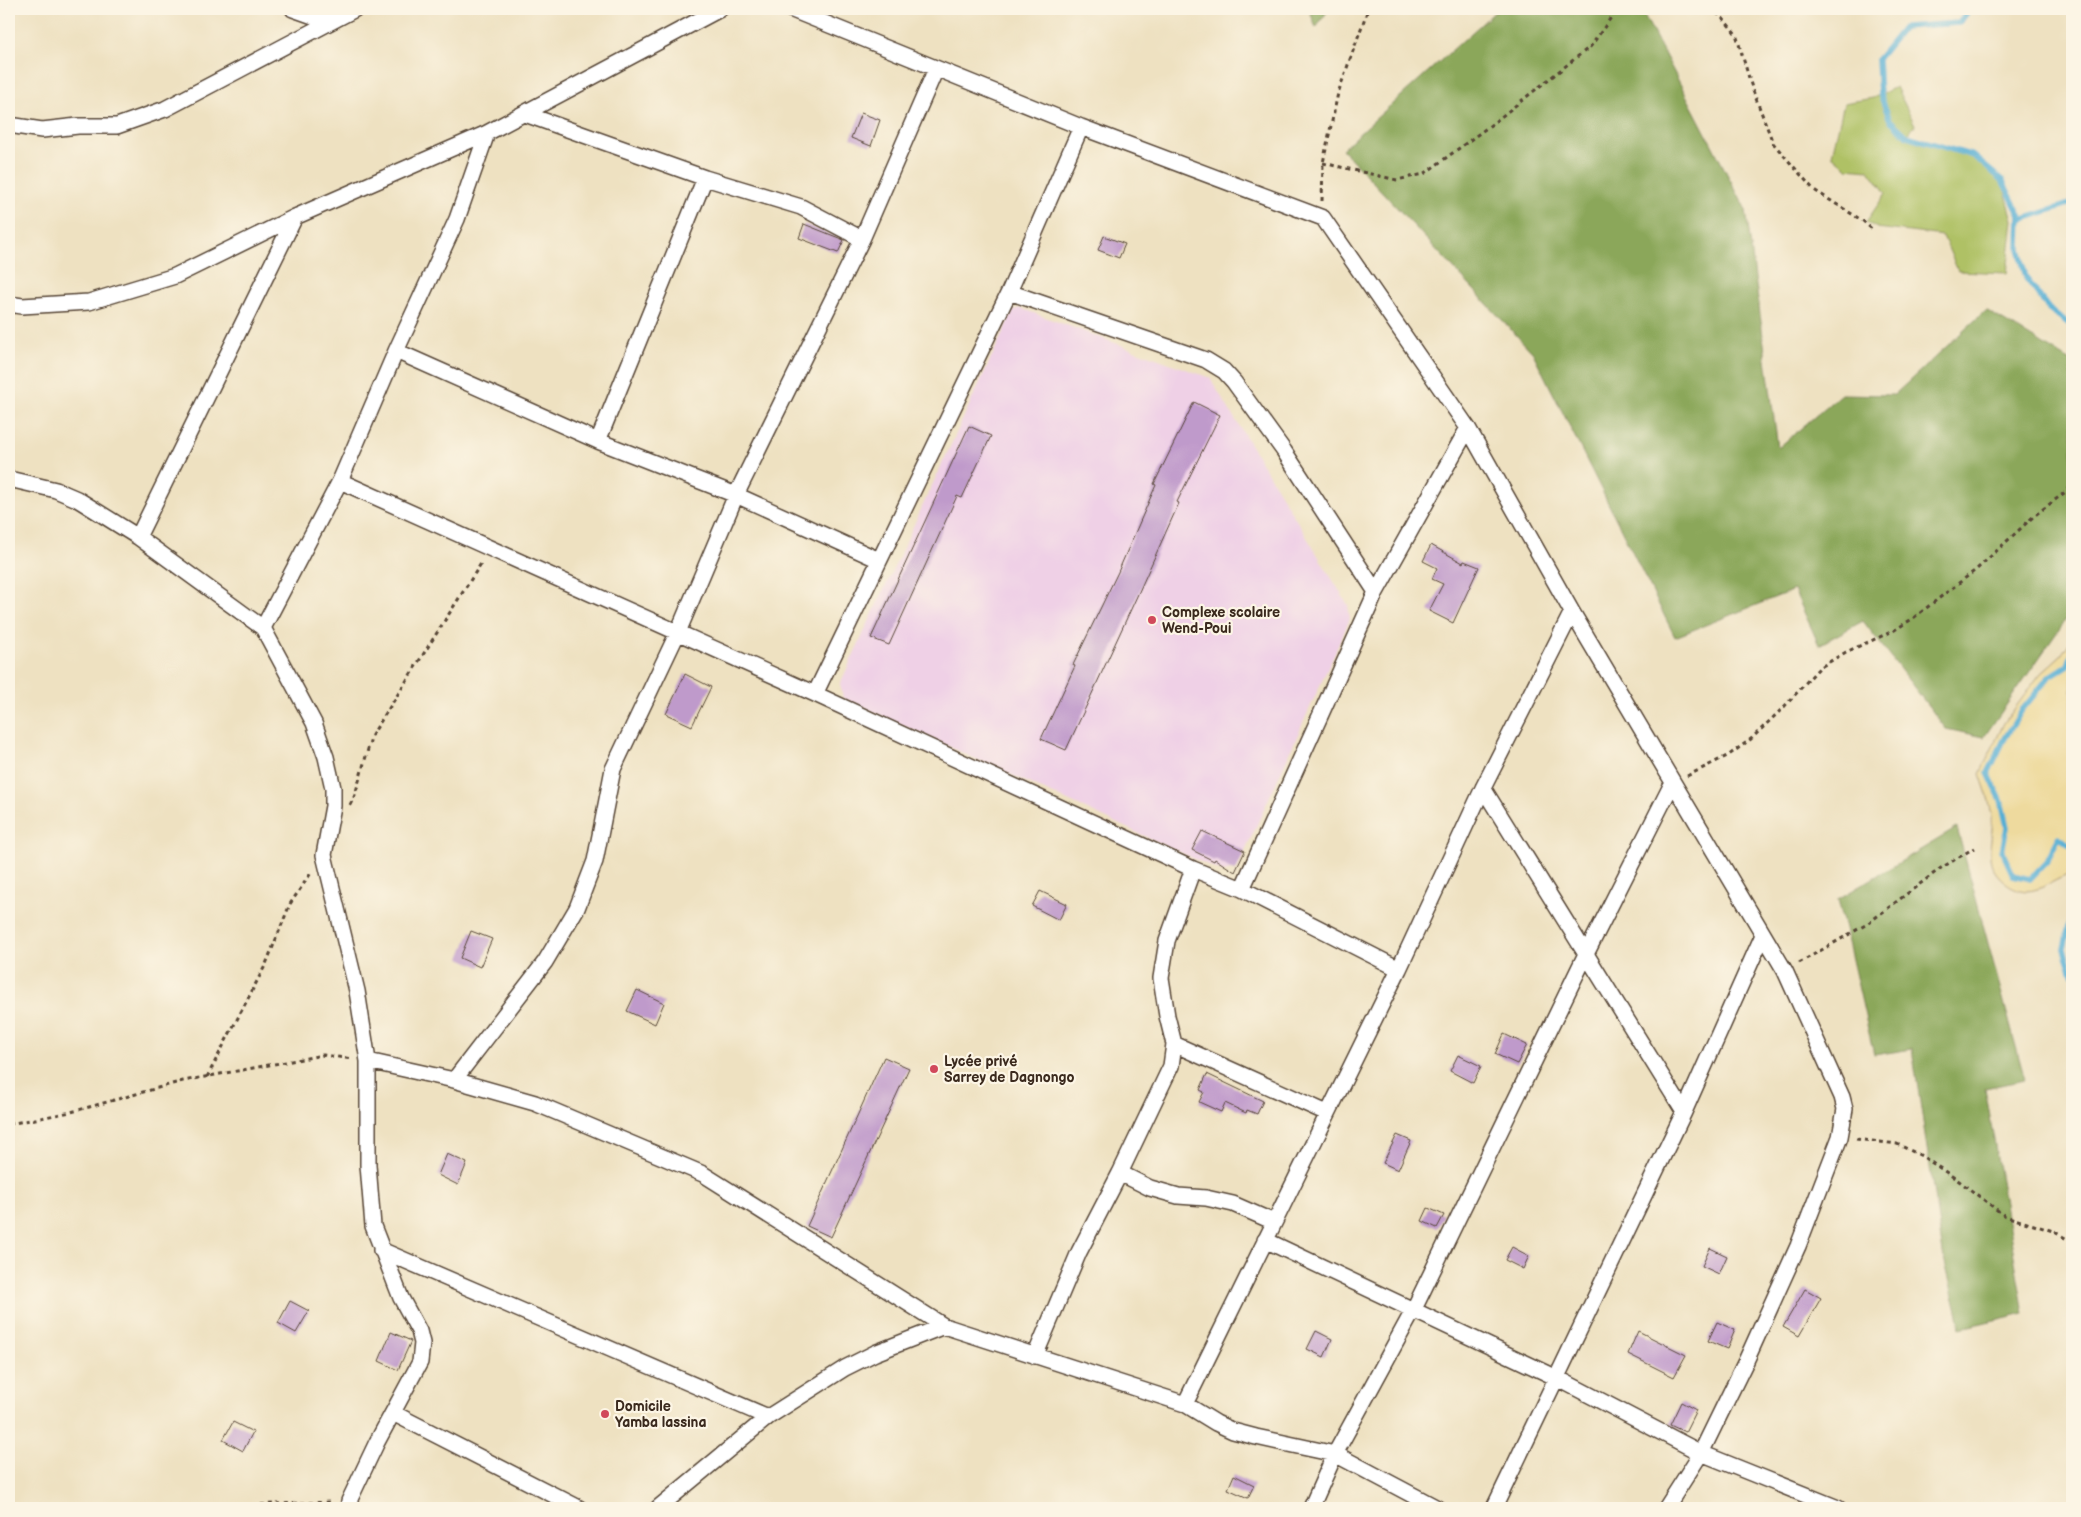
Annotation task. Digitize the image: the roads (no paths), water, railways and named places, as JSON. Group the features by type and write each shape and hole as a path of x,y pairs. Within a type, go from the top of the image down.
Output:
{"street":[{"path":"293,9 330,22"},
{"path":"9,125 42,130 78,126 117,126 165,109 355,9"},
{"path":"9,304 22,306 90,302 175,276 295,217 487,133 720,9"},
{"path":"790,9 1081,128 1323,218 1468,428 1672,784 1785,971 1842,1097 1845,1109 1840,1137 1798,1246 1746,1362 1701,1453 1666,1508"},
{"path":"454,1080 545,962 577,908 595,861 613,769 678,632 736,495 862,239 936,69"},
{"path":"524,114 706,178 801,207 862,239"},
{"path":"815,694 1009,292 1081,128"},
{"path":"263,628 340,481 457,219 487,133"},
{"path":"598,441 706,178"},
{"path":"138,537 295,217"},
{"path":"1009,292 1206,360 1224,371 1284,451 1376,592"},
{"path":"396,352 598,441 736,495 879,560"},
{"path":"1242,889 1376,592 1468,428"},
{"path":"9,479 56,490 77,498 138,537 263,628 314,723 326,757 334,788 333,806 324,855 357,990 368,1061 370,1208 373,1226 381,1250 401,1298 419,1331 422,1343 420,1362 392,1413 349,1505"},
{"path":"340,481 815,694 1193,869 1242,889 1399,969"},
{"path":"1185,1404 1399,969 1483,788 1572,612"},
{"path":"1311,1508 1335,1454 1413,1311 1586,954 1672,784"},
{"path":"1483,788 1684,1112"},
{"path":"1035,1356 1079,1252 1120,1173 1171,1066 1174,1044 1161,978 1167,941 1193,869"},
{"path":"1494,1508 1684,1112 1763,934"},
{"path":"1174,1044 1327,1114"},
{"path":"368,1061 454,1080 535,1103 703,1174 944,1326 1185,1404 1233,1431 1335,1454 1437,1508"},
{"path":"1120,1173 1150,1188 1178,1196 1206,1198 1233,1204 1274,1222"},
{"path":"1265,1240 1557,1378 1701,1453 1822,1505 1838,1508"},
{"path":"381,1250 768,1417"},
{"path":"658,1508 768,1417 845,1368 875,1353 944,1326"},
{"path":"392,1413 579,1508"}],"waterway":[{"path":"1970,9 1959,23 1904,27 1878,59 1880,94 1890,120 1907,136 1973,156 2002,180 2020,215 2019,248 2026,278 2049,309 2072,326"},
{"path":"2020,220 2072,203"},
{"path":"2072,654 2068,665 2049,677 2022,710 2004,740 1988,773 2001,800 2007,827 2002,851 2013,875 2030,879 2047,861 2059,837 2072,847"},
{"path":"2072,912 2064,949 2072,973"}],"place":[{"name":"Complexe scolaire Wend-Poui","path":"1152,620"},
{"name":"Lycée privé Sarrey de Dagnongo","path":"934,1069"},
{"name":"Domicile Yamba lassina","path":"605,1414"}]}
